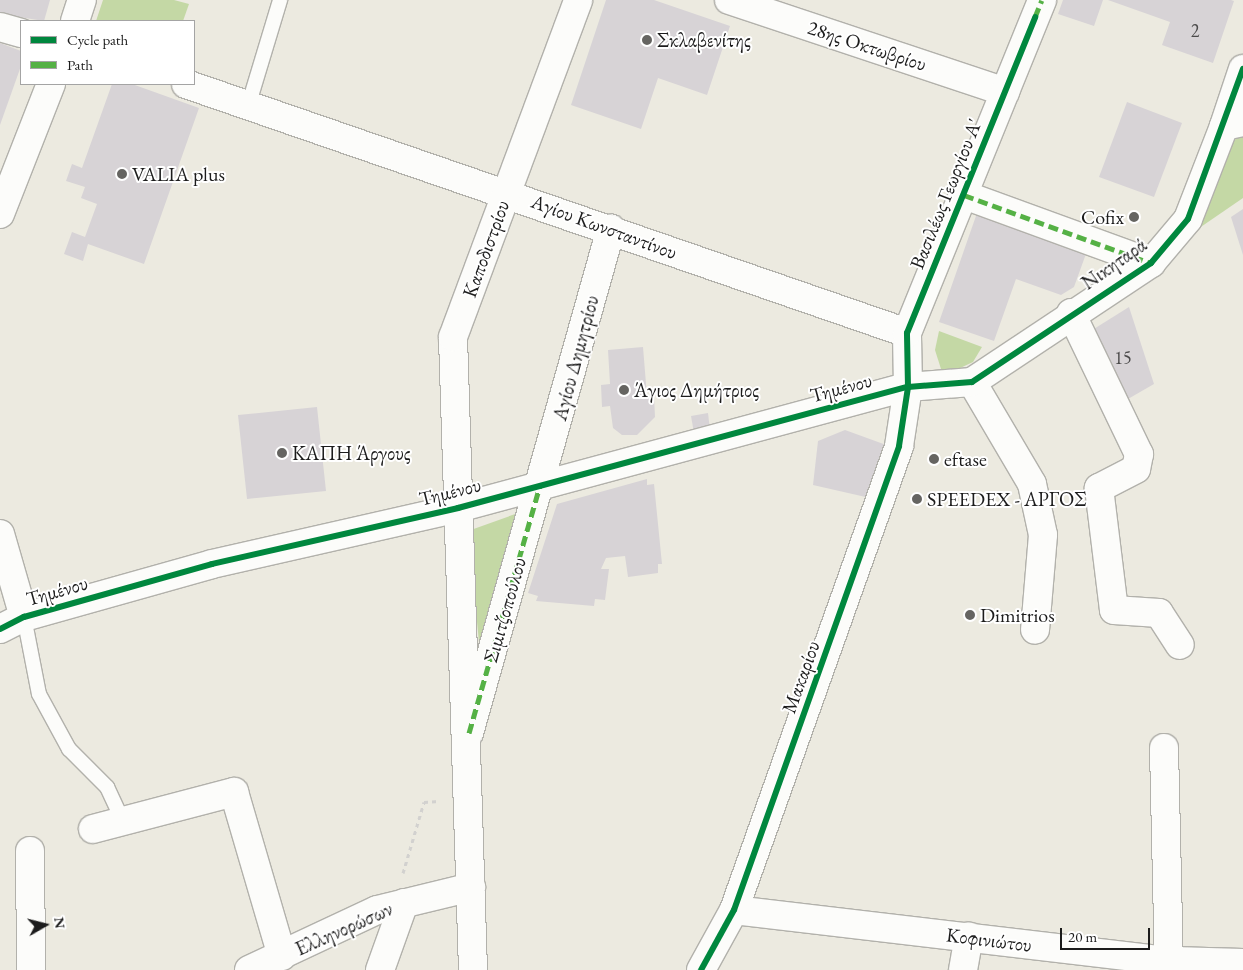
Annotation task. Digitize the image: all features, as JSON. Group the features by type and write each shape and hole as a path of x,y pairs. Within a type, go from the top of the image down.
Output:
{"street":[{"path":"75,20 82,0"},
{"name":"Καποδιστρίου","path":"458,508 453,337 578,0"},
{"name":"28ης Οκτωβρίου","path":"729,0 1005,92"},
{"name":"Βασιλέως Γεωργίου Α'","path":"908,387 907,334 1038,8"},
{"path":"0,26 20,33"},
{"name":"Νικηταρά","path":"972,382 1071,313 1151,263 1188,219 1234,124 1243,69"},
{"path":"0,214 51,85"},
{"name":"Αγίου Κωνσταντίνου","path":"189,85 249,103 506,192 907,334"},
{"path":"964,195 1151,263"},
{"name":"Αγίου Δημητρίου","path":"540,486 611,229"},
{"path":"1071,313 1139,454 1136,469 1099,488 1114,610 1159,613 1180,645"},
{"path":"908,387 972,382 1032,484 1043,535 1035,630"},
{"name":"Τημένου","path":"0,629 24,617 212,564 458,508 908,387"},
{"name":"Μακαρίου","path":"701,970 734,910 899,446 908,387"},
{"name":"Σιμιτζοπούλου","path":"469,733 540,486"},
{"name":"Σιμιτζοπούλου","path":"458,508 469,733 473,970"},
{"path":"0,534 24,617"},
{"path":"1164,748 1170,965"},
{"path":"93,829 234,792 282,956"},
{"path":"30,851 31,970"},
{"name":"Ελληνορώσων","path":"249,970 398,904 471,887"},
{"path":"380,970 398,904"},
{"name":"Κοφινιώτου","path":"734,910 969,938 1170,965 1243,963"},
{"path":"963,970 969,938"}],"lane":[{"path":"249,103 280,0"},
{"path":"24,617 39,694 69,749 106,787 123,820"}],"path":[{"path":"398,904 424,802 469,798"}],"green space":[{"path":"103,0 174,0 189,4 183,20 96,20"},
{"path":"1243,136 1243,198 1192,233 1227,143"},
{"path":"939,331 982,347 973,362 958,369 941,369 935,350"},
{"path":"518,513 479,642 468,531"}],"building":[{"path":"0,0 50,0 44,20 0,14"},
{"path":"606,0 654,0 730,26 707,95 658,78 641,129 571,105"},
{"path":"1063,0 1103,0 1094,26 1058,14"},
{"path":"1108,0 1234,1 1213,63 1162,45 1170,22"},
{"path":"0,43 20,51 20,69 0,125"},
{"name":"VALIA plus","path":"112,85 135,85 199,108 144,264 88,244 83,261 64,254 72,232 85,237 97,204 81,198 85,187 66,181 72,164 82,168"},
{"path":"1127,102 1182,123 1154,197 1099,177"},
{"path":"1243,209 1243,255 1231,217"},
{"path":"977,213 1087,251 1074,287 1061,295 1016,279 994,341 939,322"},
{"path":"1129,307 1154,384 1121,403 1089,332"},
{"name":"Άγιος Δημήτριος","path":"643,347 647,396 654,396 655,417 637,435 622,435 613,428 610,406 602,407 601,385 610,384 608,350"},
{"name":"ΚΑΠΗ Άργους","path":"317,407 326,491 247,499 238,415"},
{"path":"708,413 710,430 694,433 691,416"},
{"path":"845,430 889,446 870,498 813,485 818,441"},
{"path":"647,479 647,485 654,484 662,564 658,564 658,573 628,577 625,556 606,558 601,569 609,569 605,600 595,599 594,606 536,601 538,596 528,593 557,504"}],"marked path":[{"path":"1035,17 1042,0"},
{"path":"964,195 1151,263"},
{"path":"469,733 540,486"}],"cycle path":[{"path":"701,970 734,910 899,446 908,387 907,333 1035,17"},
{"path":"0,629 24,617 212,564 458,508 908,387 972,382 1151,263 1188,219 1243,69"}],"place":[{"name":"Σκλαβενίτης","path":"647,40"},
{"name":"VALIA plus","path":"122,174"},
{"name":"Cofix","path":"1134,217"},
{"name":"Άγιος Δημήτριος","path":"624,390"},
{"name":"ΚΑΠΗ Άργους","path":"282,453"},
{"name":"eftase","path":"934,459"},
{"name":"SPEEDEX - ΑΡΓΟΣ","path":"917,499"},
{"name":"Dimitrios","path":"970,615"}]}
